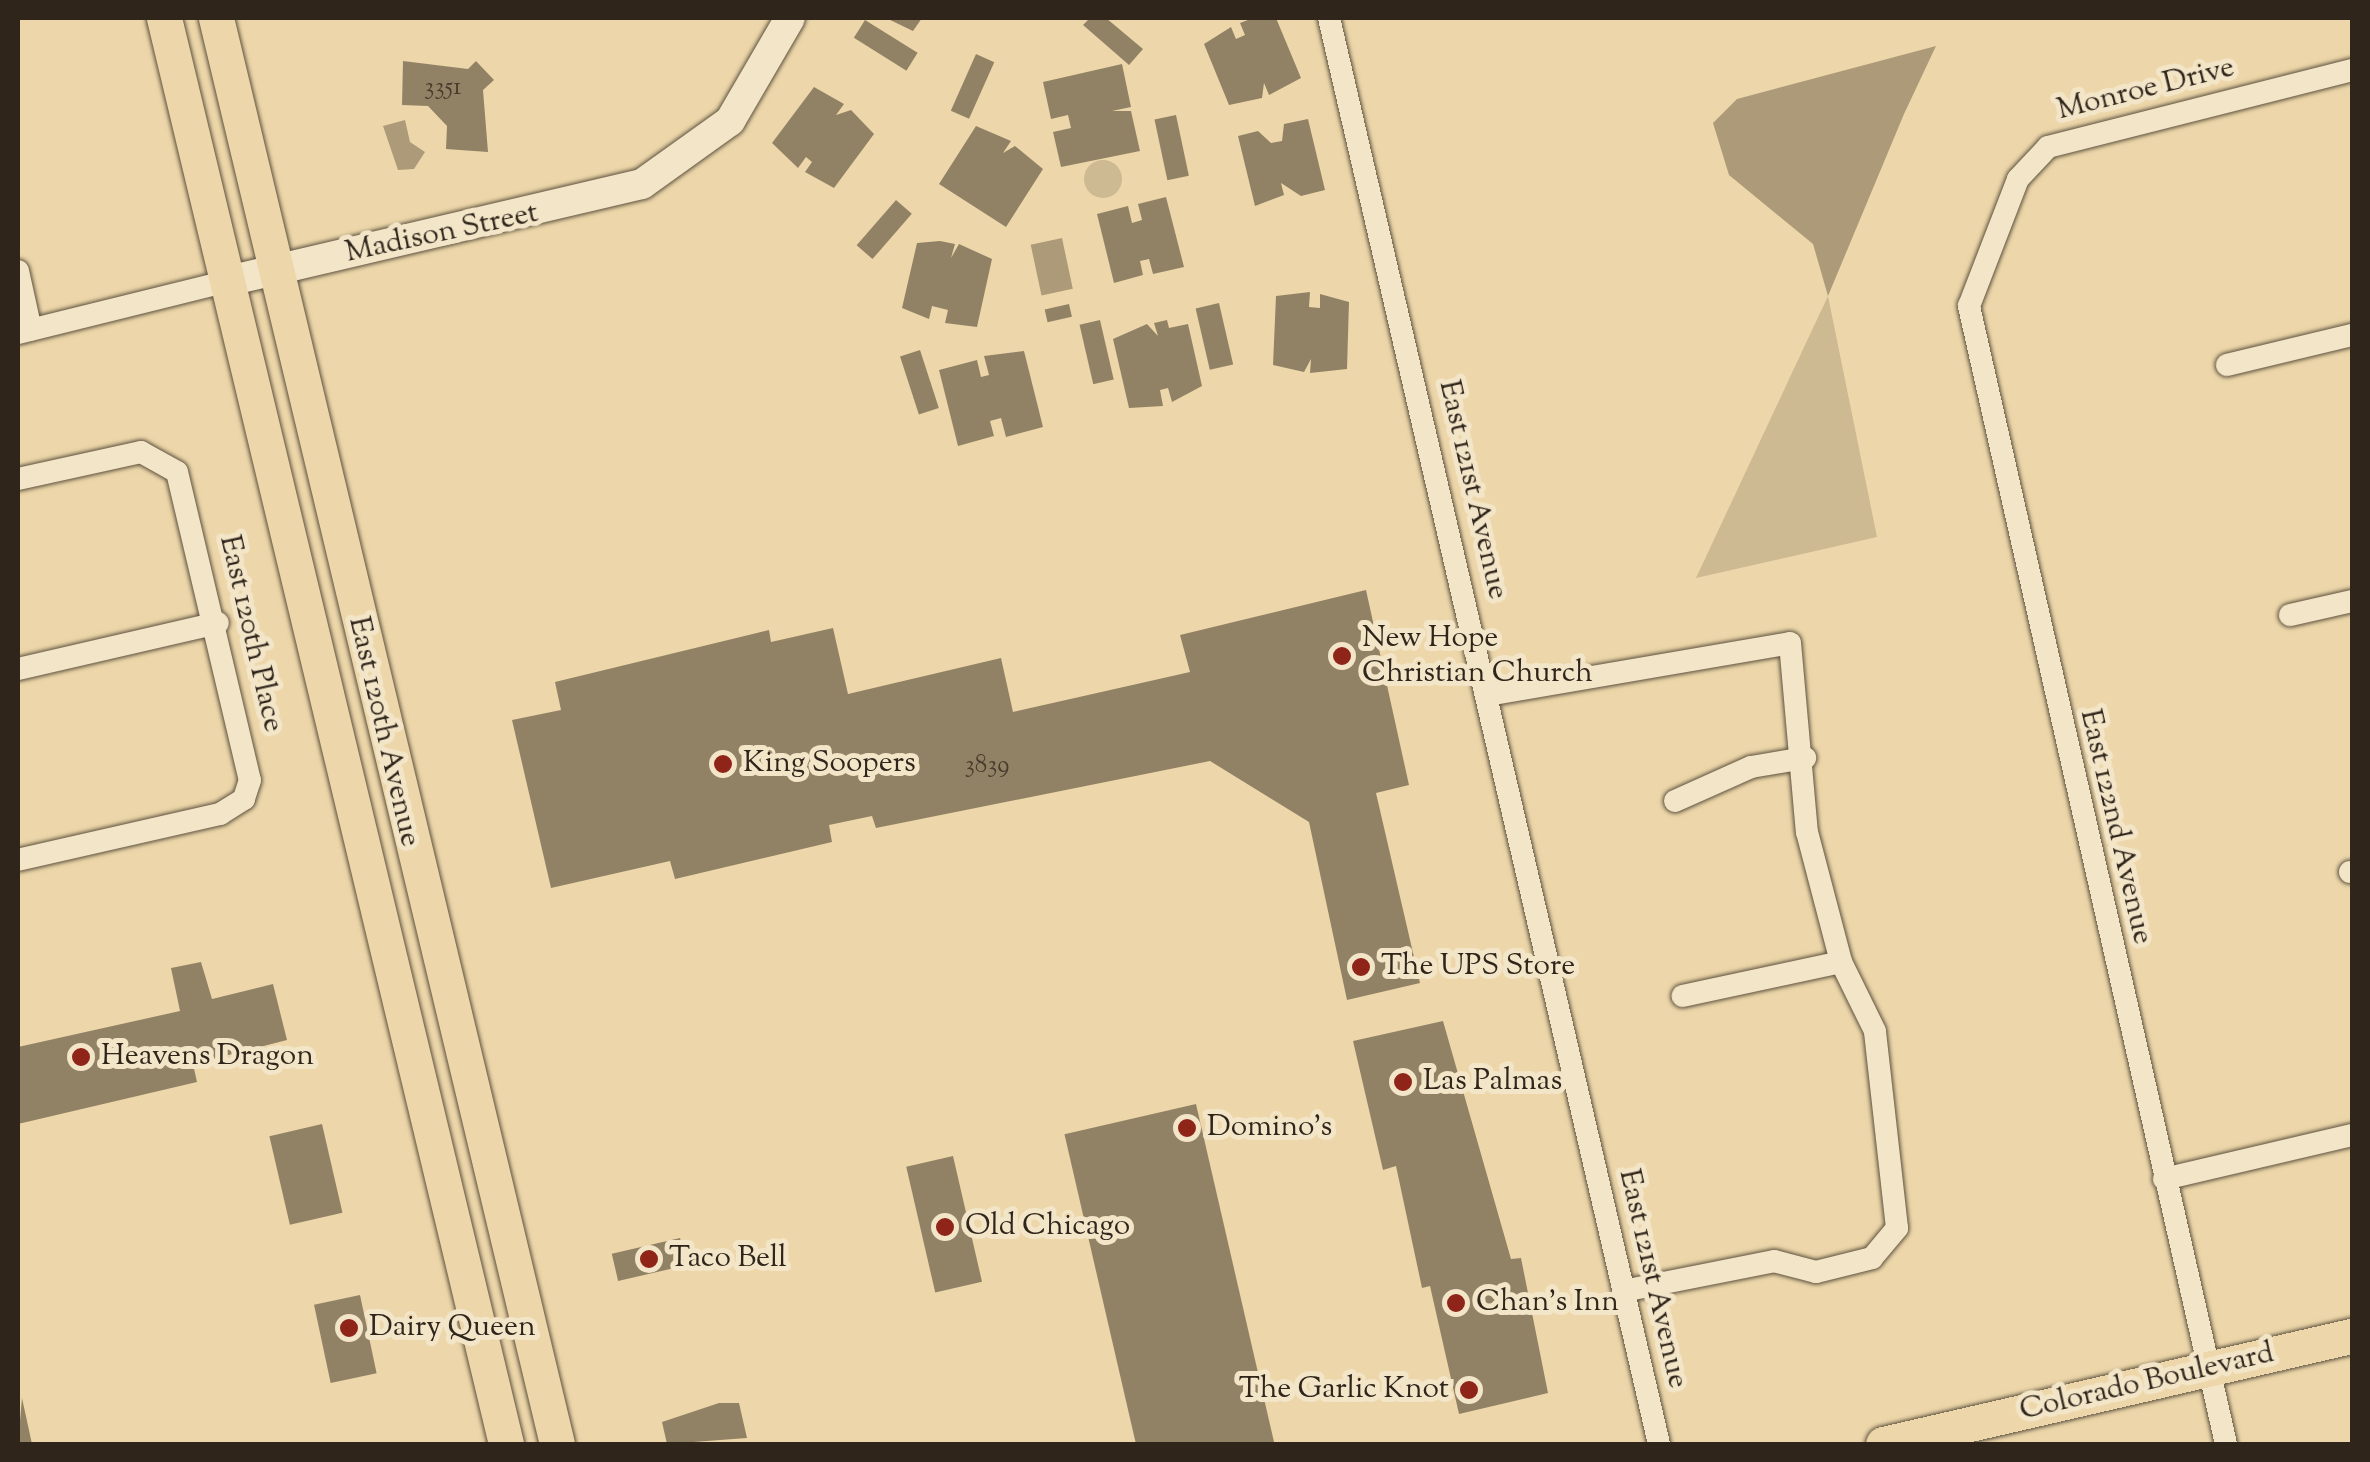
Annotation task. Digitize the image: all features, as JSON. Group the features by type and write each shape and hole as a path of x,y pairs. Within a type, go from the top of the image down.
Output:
{"main road":[{"name":"East 120th Avenue","path":"164,18 224,282 506,1444"},
{"name":"East 120th Avenue","path":"216,18 557,1444"},
{"name":"Colorado Boulevard","path":"1884,1444 2352,1336"}],"street":[{"name":"Madison Street","path":"24,331 642,184 738,112 790,18"},
{"name":"East 121st Avenue","path":"1329,18 1659,1444"},
{"name":"Monroe Drive","path":"1996,226 2026,166 2072,136 2352,70"},
{"name":"East 122nd Avenue","path":"1996,226 1971,290 1972,328 2226,1444"},
{"path":"18,270 24,331"},
{"path":"2227,365 2352,335"},
{"name":"East 120th Place","path":"18,479 140,452 170,464 184,484 250,768 244,799 220,814 18,860"},
{"path":"2290,615 2352,600"},
{"path":"18,669 218,623"},
{"path":"1487,695 1790,643 1806,758 1807,832 1841,962 1875,1031 1897,1228 1872,1258 1816,1272 1774,1260 1623,1291"},
{"path":"1675,800 1751,767 1806,758"},
{"path":"1683,996 1841,962"},
{"path":"2164,1179 2352,1135"}],"shaded area":[{"path":"1936,46 1828,296 1813,244 1729,175 1713,123 1737,99"},
{"path":"405,120 410,142 425,152 414,169 398,170 383,126"},
{"path":"1103,160 1116,166 1122,179 1116,192 1103,198 1090,192 1084,179 1090,166"},
{"path":"1062,238 1073,289 1042,296 1031,245"},
{"path":"1828,296 1877,537 1696,578"}],"building":[{"path":"886,18 922,18 913,31"},
{"path":"1090,18 1106,18 1143,49 1129,65 1083,25"},
{"path":"1253,18 1276,18 1301,78 1269,95 1264,83 1262,98 1229,105 1204,44 1231,27 1236,39 1245,35 1240,23"},
{"path":"865,20 918,53 906,71 854,38"},
{"path":"976,54 994,62 969,119 951,111"},
{"path":"403,61 468,69 476,61 494,80 483,90 488,152 446,149 447,126 428,106 402,105"},
{"path":"1122,64 1131,107 1112,111 1131,111 1140,151 1061,167 1053,132 1071,128 1068,115 1051,119 1043,82"},
{"path":"814,87 844,104 836,115 851,110 874,134 834,188 805,172 812,162 806,157 798,168 772,143"},
{"path":"1176,115 1189,176 1167,180 1154,120"},
{"path":"1308,119 1325,190 1301,196 1281,183 1284,195 1255,206 1238,136 1258,131 1271,143 1282,141 1284,124"},
{"path":"976,126 1011,141 1003,153 1015,146 1043,169 1006,227 939,184"},
{"path":"1166,197 1184,267 1153,274 1149,259 1140,261 1143,275 1114,283 1097,214 1128,206 1132,223 1142,220 1138,204"},
{"path":"896,200 912,214 872,259 857,245"},
{"path":"917,243 955,244 951,258 959,244 992,259 977,327 945,323 948,310 932,306 929,319 902,308"},
{"path":"1310,292 1309,307 1320,308 1320,294 1349,302 1347,369 1310,373 1311,359 1304,372 1273,365 1276,296"},
{"path":"1219,303 1233,364 1210,370 1196,308"},
{"path":"1069,304 1072,317 1048,322 1045,310"},
{"path":"1100,320 1114,379 1093,384 1080,325"},
{"path":"1167,320 1169,328 1188,324 1202,386 1172,402 1168,388 1160,390 1163,406 1129,408 1113,339 1147,324 1158,336 1154,323"},
{"path":"920,350 939,408 919,415 900,356"},
{"path":"1024,351 1043,427 1006,437 1001,418 990,421 994,436 958,446 939,370 977,360 981,377 989,375 984,356"},
{"path":"1366,590 1409,785 1376,793 1420,983 1347,1000 1309,822 1210,761 876,828 872,816 829,825 832,842 675,879 670,861 551,888 512,720 561,710 555,682 769,630 771,642 833,628 848,694 1001,658 1013,712 1190,672 1180,635"},
{"path":"201,962 212,999 273,984 287,1040 193,1064 197,1082 18,1124 18,1047 180,1011 171,968"},
{"path":"1443,1021 1511,1259 1521,1258 1548,1393 1459,1414 1430,1286 1422,1288 1396,1166 1383,1170 1353,1041"},
{"path":"1196,1104 1274,1444 1136,1444 1064,1134"},
{"path":"322,1124 342,1213 290,1225 269,1136"},
{"path":"953,1156 982,1282 935,1292 906,1167"},
{"name":"Taco Bell","path":"680,1238 686,1265 618,1281 612,1254"},
{"path":"360,1295 377,1373 331,1383 314,1305"},
{"path":"22,1398 32,1444 18,1444"},
{"path":"719,1403 739,1403 747,1438 667,1444 662,1422"}],"place":[{"name":"New Hope Christian Church","path":"1342,656"},
{"name":"King Soopers","path":"723,764"},
{"name":"The UPS Store","path":"1361,967"},
{"name":"Heavens Dragon","path":"81,1057"},
{"name":"Las Palmas","path":"1403,1082"},
{"name":"Domino's","path":"1187,1128"},
{"name":"Old Chicago","path":"945,1227"},
{"name":"Taco Bell","path":"649,1259"},
{"name":"Chan's Inn","path":"1456,1303"},
{"name":"Dairy Queen","path":"349,1328"},
{"name":"The Garlic Knot","path":"1469,1390"}]}
